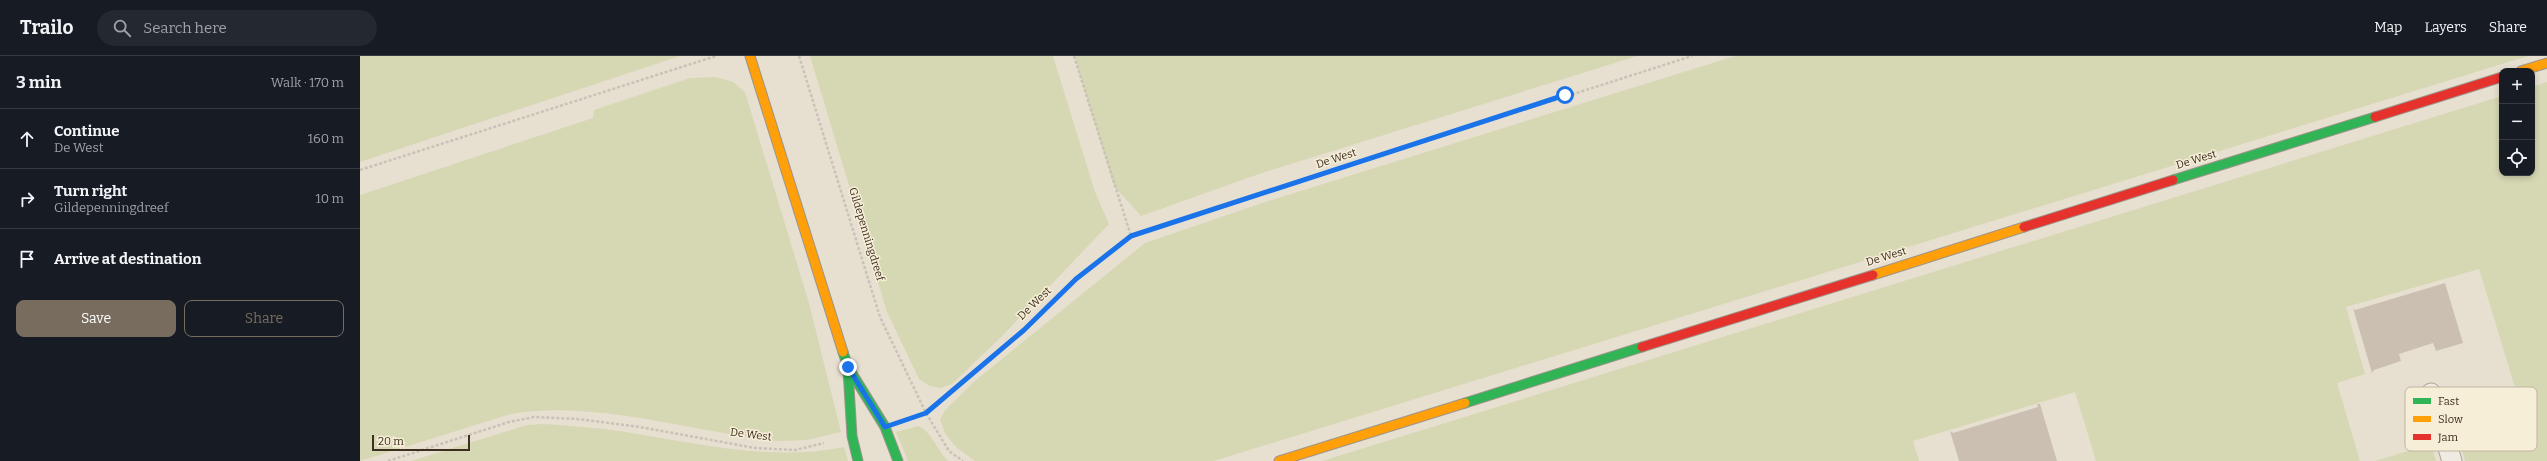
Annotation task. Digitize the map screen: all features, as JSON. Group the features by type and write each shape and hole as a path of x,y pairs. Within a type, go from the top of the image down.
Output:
{"main road":[{"path":"750,56 848,367 885,427 898,461"},
{"path":"2531,68 2547,63"},
{"name":"De West","path":"1279,461 2499,78"},
{"path":"848,367 852,436 858,461"}],"lane":[{"path":"2449,451 2452,461"}],"path":[{"path":"360,170 716,56"},
{"name":"Gildepenningdreef","path":"799,56 880,318 926,413 949,451 963,461"},
{"path":"1074,56 1131,236"},
{"name":"De West","path":"885,427 926,413 1024,330 1076,279 1131,236 1692,56"},
{"name":"De West","path":"388,461 509,422 534,417 578,419 640,427 755,448 795,450 852,436"}],"green space":[{"path":"360,56 680,56 360,162"},
{"path":"810,56 1053,56 1095,192 1109,224 1000,338 952,384 940,388 930,386 919,379 887,312"},
{"path":"1074,56 1637,56 1259,174 1141,216 1114,186"},
{"path":"1735,56 2528,56 1214,461 975,461 957,448 946,435 940,420 945,410 976,380 1145,243 1265,202"},
{"path":"716,77 733,82 745,92 809,303 841,432 807,440 777,441 745,437 643,418 575,411 542,410 511,414 360,461 360,195 593,118 594,110 690,78"},
{"path":"2547,82 2547,461 2465,461 2462,451 2537,451 2537,387 2515,387 2479,269 2346,307 2365,374 2337,383 2360,461 2096,461 2075,392 1913,441 1919,461 1322,461 2499,97 2499,176 2535,176 2535,86"},
{"path":"544,424 610,430 738,450 791,452 818,451 844,447 848,461 411,461 527,425"},
{"path":"918,426 927,432 948,461 908,461 896,432"},
{"path":"2408,451 2433,451 2436,461 2375,461"}],"building":[{"path":"2445,283 2463,343 2436,351 2433,343 2399,354 2401,361 2374,370 2372,373 2353,308 2355,310"},
{"path":"2037,404 2040,404 2057,461 1959,461 1950,431 1953,433 2038,407"}],"traffic: fast":[{"path":"2173,180 2375,117"},
{"path":"1465,403 1642,347"},
{"path":"843,352 848,367 885,427 898,461"},
{"path":"848,370 852,436 858,461"}],"traffic: slow":[{"path":"750,56 843,352"},
{"path":"2531,68 2547,63"},
{"path":"1873,275 2024,227"},
{"path":"1279,461 1465,403"}],"traffic: jam":[{"path":"2375,117 2499,78"},
{"path":"2024,227 2173,180"},
{"path":"1642,347 1873,275"}],"route":[{"path":"848,367 885,427 926,413 1024,330 1076,279 1131,236 1212,211 1565,95"}]}
